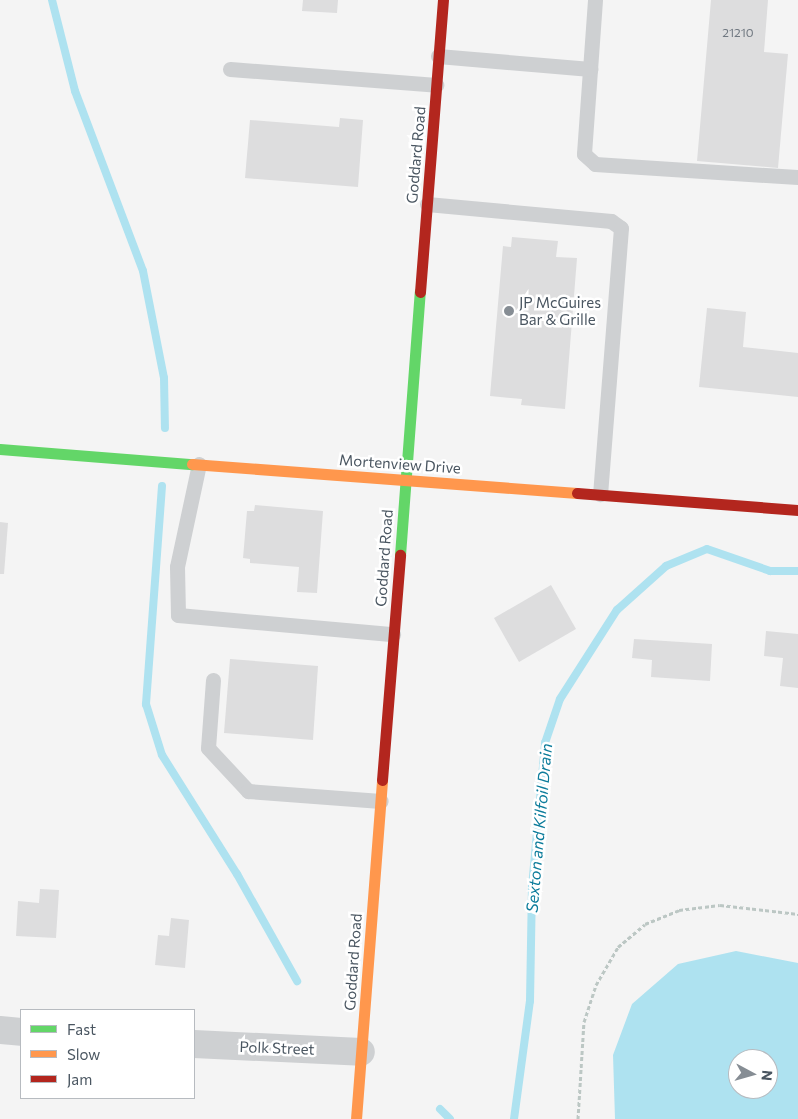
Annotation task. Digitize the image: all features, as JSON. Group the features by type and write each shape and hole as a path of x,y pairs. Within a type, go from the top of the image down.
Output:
{"main road":[{"name":"Goddard Road","path":"356,1119 443,0"},
{"name":"Mortenview Drive","path":"0,449 405,482 600,494 798,510"}],"street":[{"path":"0,1030 20,1032"},
{"name":"Polk Street","path":"195,1044 361,1052"}],"lane":[{"path":"595,0 584,154 595,164 798,177"},
{"path":"438,56 590,69"},
{"path":"230,69 436,85"},
{"path":"427,204 611,221 621,228 600,494"},
{"path":"199,464 177,567 176,602 178,615 188,619 393,634"},
{"path":"213,680 208,748 248,790 380,801"}],"path":[{"path":"578,1119 584,1022 596,985 618,947 645,924 679,910 736,906 798,914"}],"water":[{"path":"736,951 798,963 798,1119 615,1119 613,1055 632,1004 678,964"}],"building":[{"path":"303,0 338,0 337,13 302,11"},
{"path":"711,0 768,0 764,52 788,54 778,168 697,161"},
{"path":"340,118 363,120 358,187 245,178 250,120 339,127"},
{"path":"512,237 558,241 556,257 577,258 565,409 521,405 522,399 490,396 503,246 511,247"},
{"path":"707,308 746,312 743,347 798,353 798,397 699,387"},
{"path":"255,505 323,511 317,593 297,592 299,567 250,563 250,559 243,558 247,511 254,511"},
{"path":"0,522 8,523 4,574 0,574"},
{"path":"551,585 576,629 519,662 494,618"},
{"path":"766,631 798,634 798,688 780,686 783,658 764,656"},
{"path":"634,639 712,644 710,681 651,677 652,660 632,658"},
{"path":"230,659 318,666 313,740 224,733"},
{"path":"40,889 59,890 56,938 16,936 18,901 39,903"},
{"path":"171,918 189,920 185,968 155,965 158,935 169,936"}],"waterway":[{"path":"52,0 75,91 143,271 164,378 165,428"},
{"path":"162,486 146,704 162,755 237,874 297,981"},
{"name":"Sexton and Kilfoil Drain","path":"514,1119 530,1001 532,887 545,743 560,699 617,610 666,566 707,549 770,571 798,571"},
{"path":"440,1109 450,1119"}],"traffic: fast":[{"path":"400,555 420,292"},
{"path":"0,449 192,464"}],"traffic: slow":[{"path":"192,464 577,493"},
{"path":"356,1119 382,780"}],"traffic: jam":[{"path":"420,292 443,0"},
{"path":"577,493 798,510"},
{"path":"382,780 400,555"}],"place":[{"name":"JP McGuires Bar & Grille","path":"509,311"}]}
